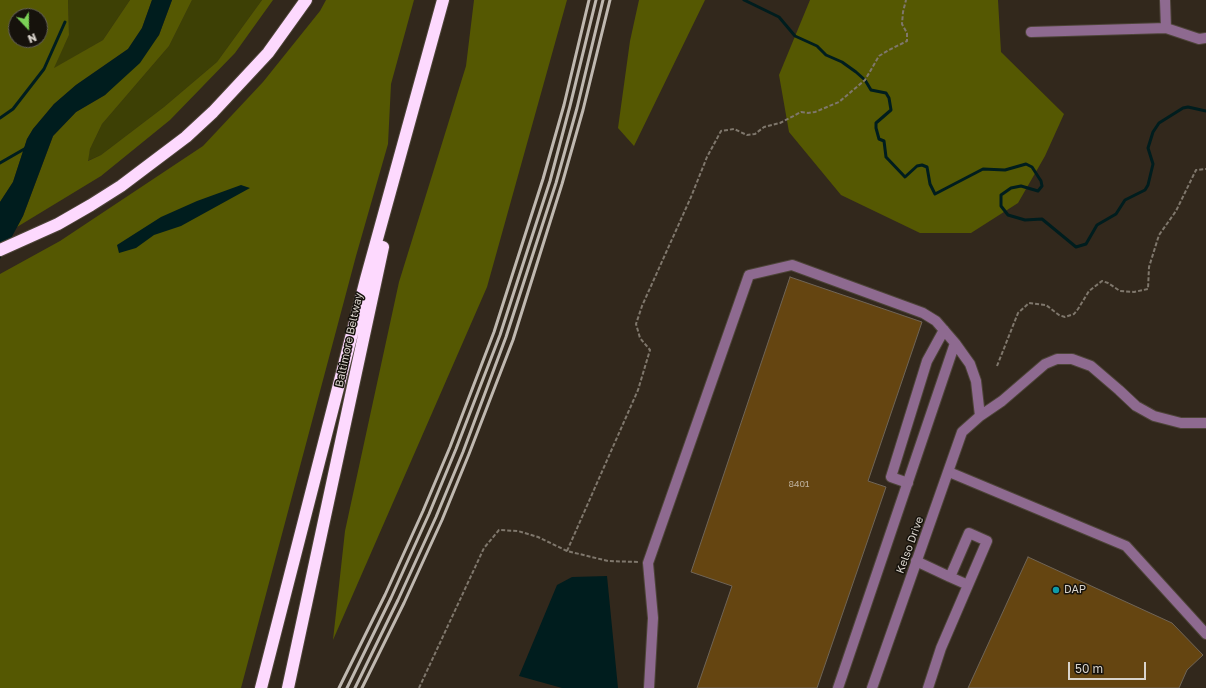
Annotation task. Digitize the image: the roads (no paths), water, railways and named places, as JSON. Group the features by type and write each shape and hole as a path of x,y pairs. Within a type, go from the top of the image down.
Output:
{"highway":[{"path":"0,250 58,224 121,186 186,137 218,106 268,53 306,0"},
{"path":"261,688 366,279 443,0"},
{"name":"Baltimore Beltway","path":"288,688 374,282 443,0"}],"street":[{"path":"1165,0 1166,28"},
{"path":"1031,32 1166,28 1199,39 1206,38"},
{"path":"649,688 653,618 648,563 749,275 792,265 923,313 936,321 955,343 970,364 976,381 980,416"},
{"path":"908,483 891,477 927,361 944,330"},
{"path":"838,688 955,343"},
{"name":"Kelso Drive","path":"872,688 962,432 980,416 1002,401 1045,364 1057,359 1072,359 1091,366 1136,406 1154,416 1181,423 1206,423"},
{"path":"949,472 1126,546 1206,634"},
{"path":"928,688 940,648 988,541 969,532 950,576"},
{"path":"916,562 968,585"}],"water":[{"path":"152,0 172,0 159,35 140,63 105,95 76,112 53,136 23,216 0,259 0,202 13,182 27,139 33,129 54,104 76,85 128,49 142,28"},
{"path":"241,185 250,188 181,226 154,235 136,248 119,253 117,245 161,217 197,201"},
{"path":"607,576 618,688 562,688 519,676 557,585 572,577"}],"waterway":[{"path":"744,0 779,17 795,36 817,46 826,55 842,62 865,80 871,90 886,93 889,98 891,110 876,123 876,128 879,139 884,141 886,157 905,177 917,166 922,165 927,167 930,184 935,194 983,169 1005,170 1026,164 1032,167 1041,181 1042,186 1038,191 1021,186 1011,188 1001,195 1001,206 1008,215 1025,220 1042,219 1076,247 1086,244 1097,225 1116,214 1125,200 1145,190 1148,185 1153,164 1148,148 1153,132 1159,123 1183,108 1188,107 1206,111"},
{"path":"0,118 13,109 44,69 65,22"},
{"path":"0,163 26,148"}],"railway":[{"path":"339,688 385,595 423,511 450,447 494,332 543,179 564,105 589,0"},
{"path":"347,688 391,598 429,514 500,335 550,181 596,0"},
{"path":"355,688 436,517 463,452 506,337 556,183 577,108 603,0"},
{"path":"362,688 404,603 442,520 513,340 562,184 583,110 610,0"}],"place":[{"name":"DAP","path":"1056,590"}]}
